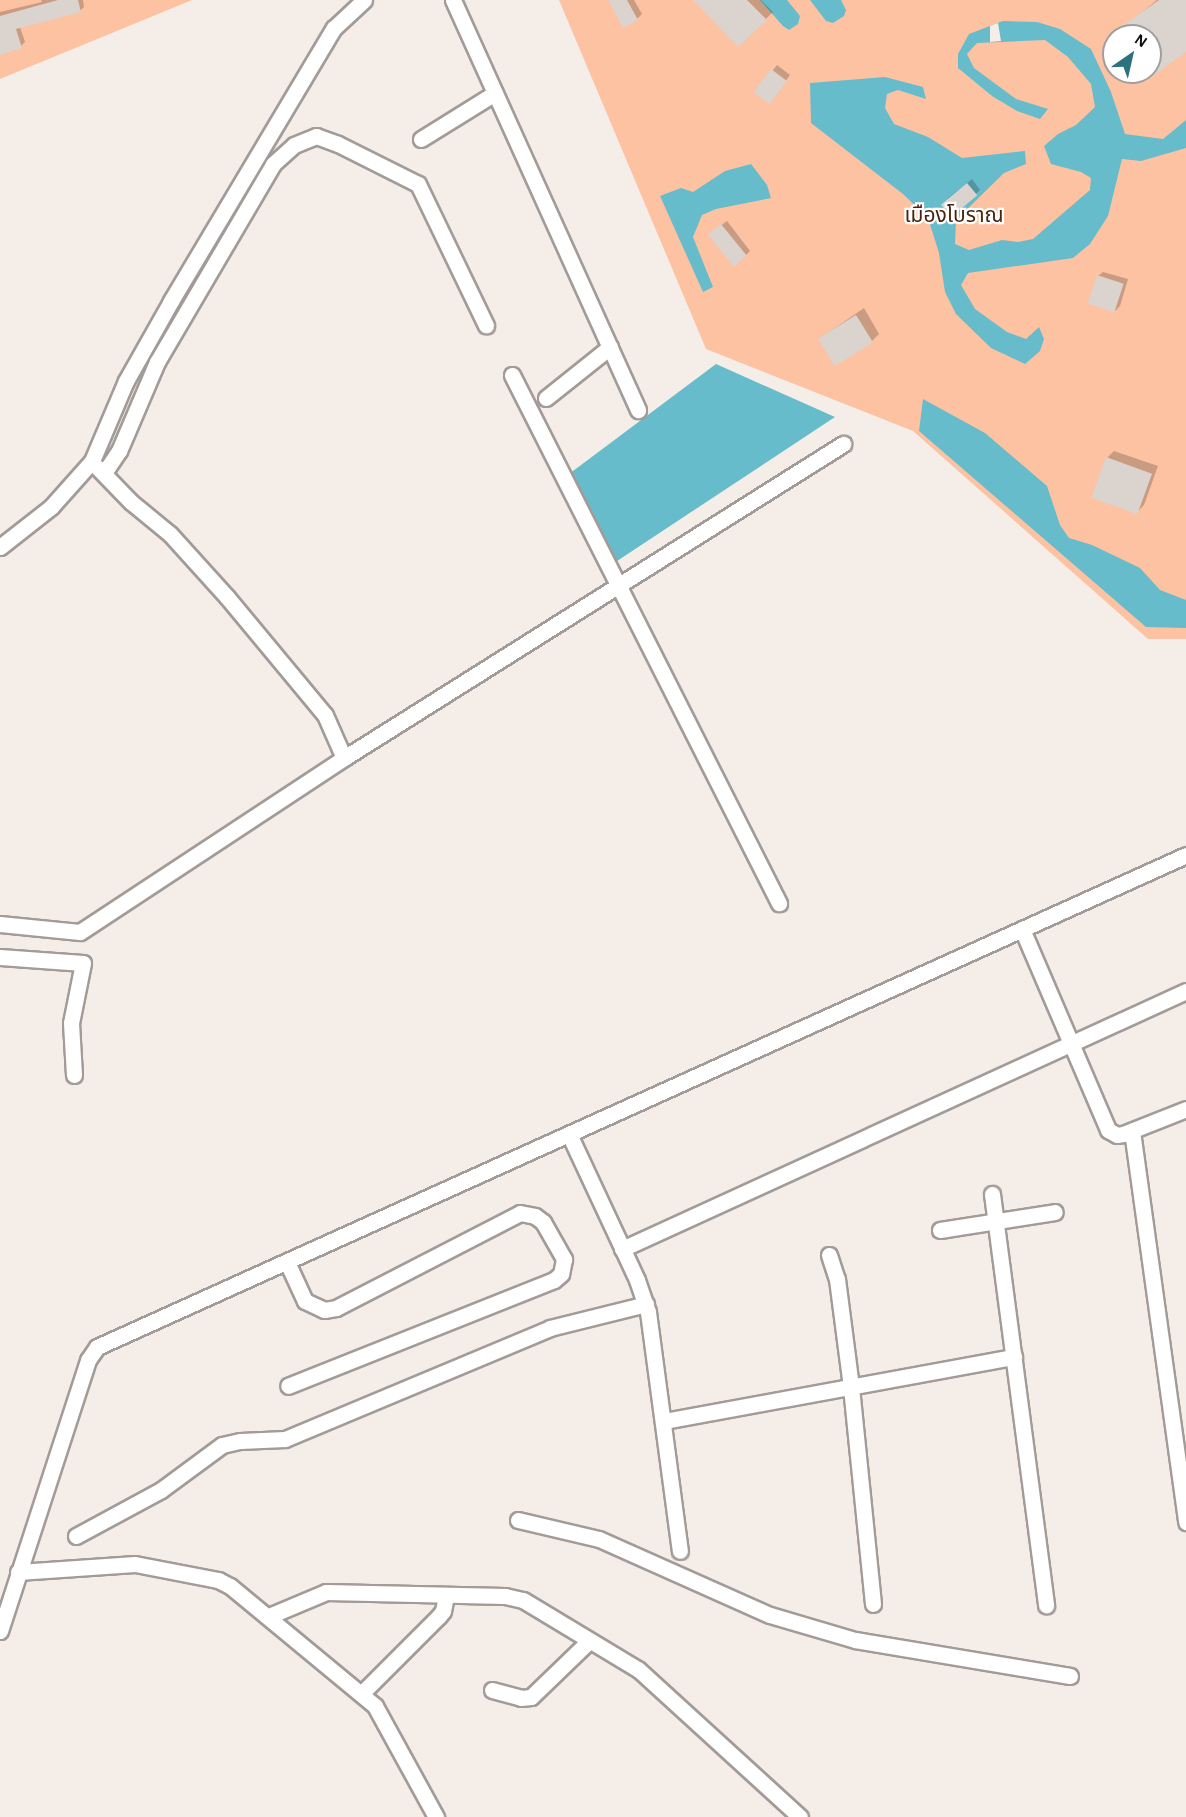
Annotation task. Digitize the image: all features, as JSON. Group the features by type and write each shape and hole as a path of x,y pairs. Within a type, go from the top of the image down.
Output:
{"street":[{"path":"0,547 51,507 92,461 126,381 171,301 328,37 349,11 364,0"},
{"path":"453,0 638,410"},
{"path":"421,139 495,93"},
{"path":"104,473 119,451 157,362 273,164 294,145 316,136 338,144 418,184 486,325"},
{"path":"546,398 610,347"},
{"path":"512,375 779,903"},
{"path":"0,924 80,932 344,758 843,444"},
{"path":"92,461 131,502 170,534 258,633 326,715 344,758"},
{"path":"0,1630 13,1575 26,1547 88,1360 97,1347 1186,855"},
{"path":"1022,929 1073,1043 1108,1130 1117,1135 1132,1131 1186,1109"},
{"path":"0,957 83,963 71,1023 74,1075"},
{"path":"622,1249 1186,991"},
{"path":"1132,1131 1186,1522"},
{"path":"569,1134 646,1305 664,1421 680,1551"},
{"path":"993,1194 1046,1605"},
{"path":"940,1230 1055,1212"},
{"path":"287,1262 305,1301 324,1310 336,1308 520,1213 535,1216 543,1222 564,1259 561,1274 554,1280 288,1386"},
{"path":"829,1255 837,1279 851,1387 873,1604"},
{"path":"76,1536 161,1490 222,1445 240,1441 285,1439 550,1328 646,1305"},
{"path":"664,1421 1014,1357"},
{"path":"518,1520 599,1539 770,1615 855,1640 1070,1676"},
{"path":"13,1575 122,1564 145,1566 218,1580 243,1594 361,1694 380,1715 436,1817"},
{"path":"269,1616 326,1592 505,1596 523,1600 650,1679 800,1817"},
{"path":"361,1694 439,1616 443,1611 446,1594"},
{"path":"492,1690 521,1698 531,1697 589,1641"}],"green space":[{"path":"0,0 192,0 0,79"},
{"name":"เมืองโบราณ","path":"559,0 1186,0 1186,639 1148,639 913,431 706,349"}],"water":[{"path":"760,0 787,0 800,16 798,24 789,30"},
{"path":"810,0 841,0 846,10 844,16 833,23 826,21"},
{"path":"1003,21 1037,22 1060,29 1091,49 1102,73 1102,84 1107,84 1111,92 1125,134 1163,139 1186,120 1186,148 1141,161 1122,159 1108,216 1090,244 1073,258 968,273 961,285 975,309 1007,332 1026,339 1039,327 1044,339 1040,351 1025,364 991,348 956,314 945,292 939,253 928,218 903,194 811,123 810,83 885,77 923,87 926,99 898,90 887,94 885,108 894,124 928,137 962,158 1025,151 1026,164 1004,173 956,220 955,244 969,250 1002,240 1018,242 1033,239 1090,190 1091,178 1081,172 1051,164 1044,146 1058,134 1076,125 1095,107 1091,84 1068,57 1045,40 977,43 967,54 974,68 1016,99 1048,109 1040,119 1017,111 992,96 958,68 958,54 969,34"},
{"path":"751,164 767,185 771,198 716,209 702,215 693,237 713,287 703,292 660,196 681,188 693,192 725,171"},
{"path":"716,364 835,417 611,565 565,477"},
{"path":"923,399 985,433 1047,486 1060,525 1069,538 1092,545 1140,568 1160,590 1186,600 1186,628 1146,627 919,431"}],"pier":[{"path":"998,23 1001,41 990,42 990,26"}],"building":[{"path":"58,0 78,0 81,12 16,29 22,48 0,55 0,16"},
{"path":"608,0 627,0 638,20 623,28"},
{"path":"693,0 747,0 767,20 738,47"},
{"path":"1159,0 1186,0 1186,52 1162,69 1162,24 1125,24"},
{"path":"771,69 787,81 770,104 754,92"},
{"path":"967,183 977,195 951,217 941,205"},
{"path":"721,224 747,256 734,267 708,235"},
{"path":"1097,275 1124,284 1114,312 1088,304"},
{"path":"856,315 873,342 835,366 818,339"},
{"path":"1106,457 1152,474 1137,514 1091,497"}]}
